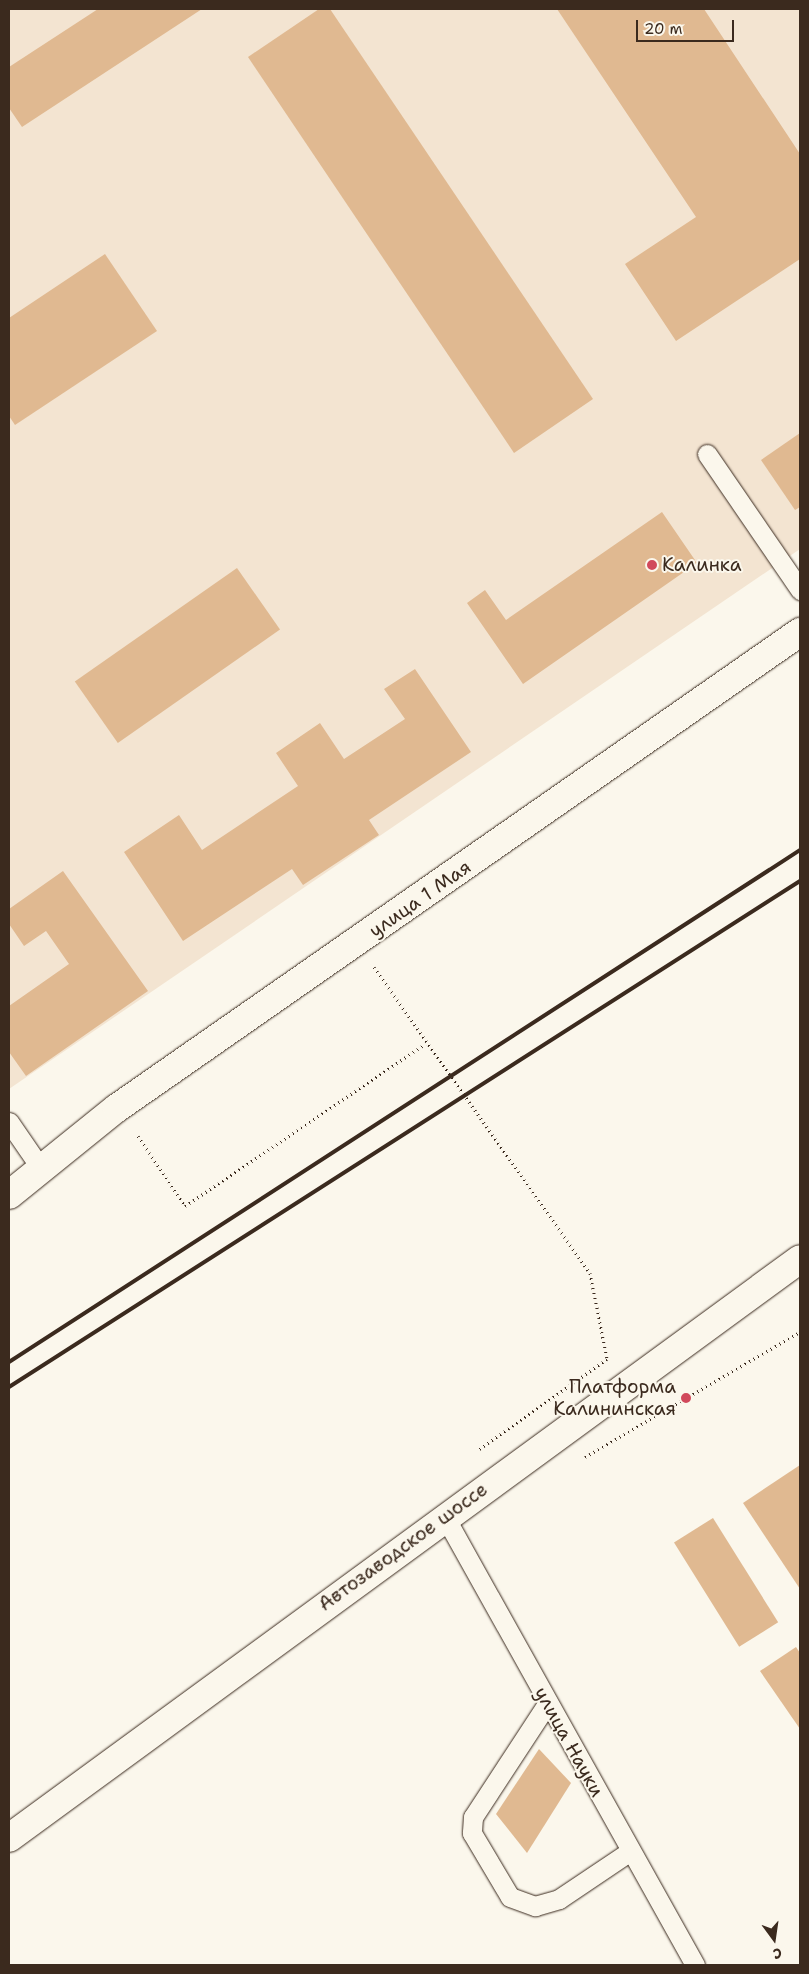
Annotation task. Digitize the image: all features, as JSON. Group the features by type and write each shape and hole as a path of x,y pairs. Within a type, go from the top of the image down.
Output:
{"main road":[{"name":"улица 1 Мая","path":"9,1195 40,1167 117,1108 800,632"},
{"name":"Автозаводское шоссе","path":"9,1838 800,1259"}],"lane":[{"path":"707,454 800,590"},
{"path":"9,1122 40,1167"},
{"name":"улица Науки","path":"445,1517 547,1704 695,1965"},
{"path":"547,1704 473,1817 472,1833 510,1897 535,1906 559,1899 630,1852"}],"path":[{"path":"374,967 425,1044 590,1273 607,1358 478,1450"},
{"path":"138,1136 185,1206 425,1044"},
{"path":"582,1459 800,1332"}],"shaded area":[{"path":"9,9 800,9 800,549 9,1089"}],"building":[{"path":"98,9 202,9 22,127 9,108 9,67"},
{"path":"319,9 330,9 593,399 514,453 248,57"},
{"path":"557,9 704,9 800,154 800,259 676,341 625,264 696,217"},
{"path":"105,254 157,331 15,425 9,416 9,318"},
{"path":"800,433 800,507 795,510 761,460"},
{"path":"662,512 697,563 523,684 467,603 485,590 506,620"},
{"path":"237,568 280,629 118,743 75,682"},
{"path":"415,669 471,752 369,820 379,835 303,885 292,869 183,941 124,852 179,815 202,850 298,786 276,753 320,723 344,759 405,719 384,689"},
{"path":"63,871 148,991 26,1076 9,1052 9,1006 69,964 46,931 24,946 9,924 9,909"},
{"path":"800,1465 800,1589 743,1503"},
{"path":"713,1518 778,1622 739,1647 674,1542"},
{"path":"796,1647 800,1653 800,1729 760,1671"},
{"path":"539,1749 571,1783 527,1853 496,1814"}],"railway":[{"path":"9,1362 800,850"},
{"path":"9,1387 800,881"}],"place":[{"name":"Калинка","path":"652,565"},
{"name":"Платформа Калининская","path":"686,1398"}]}
